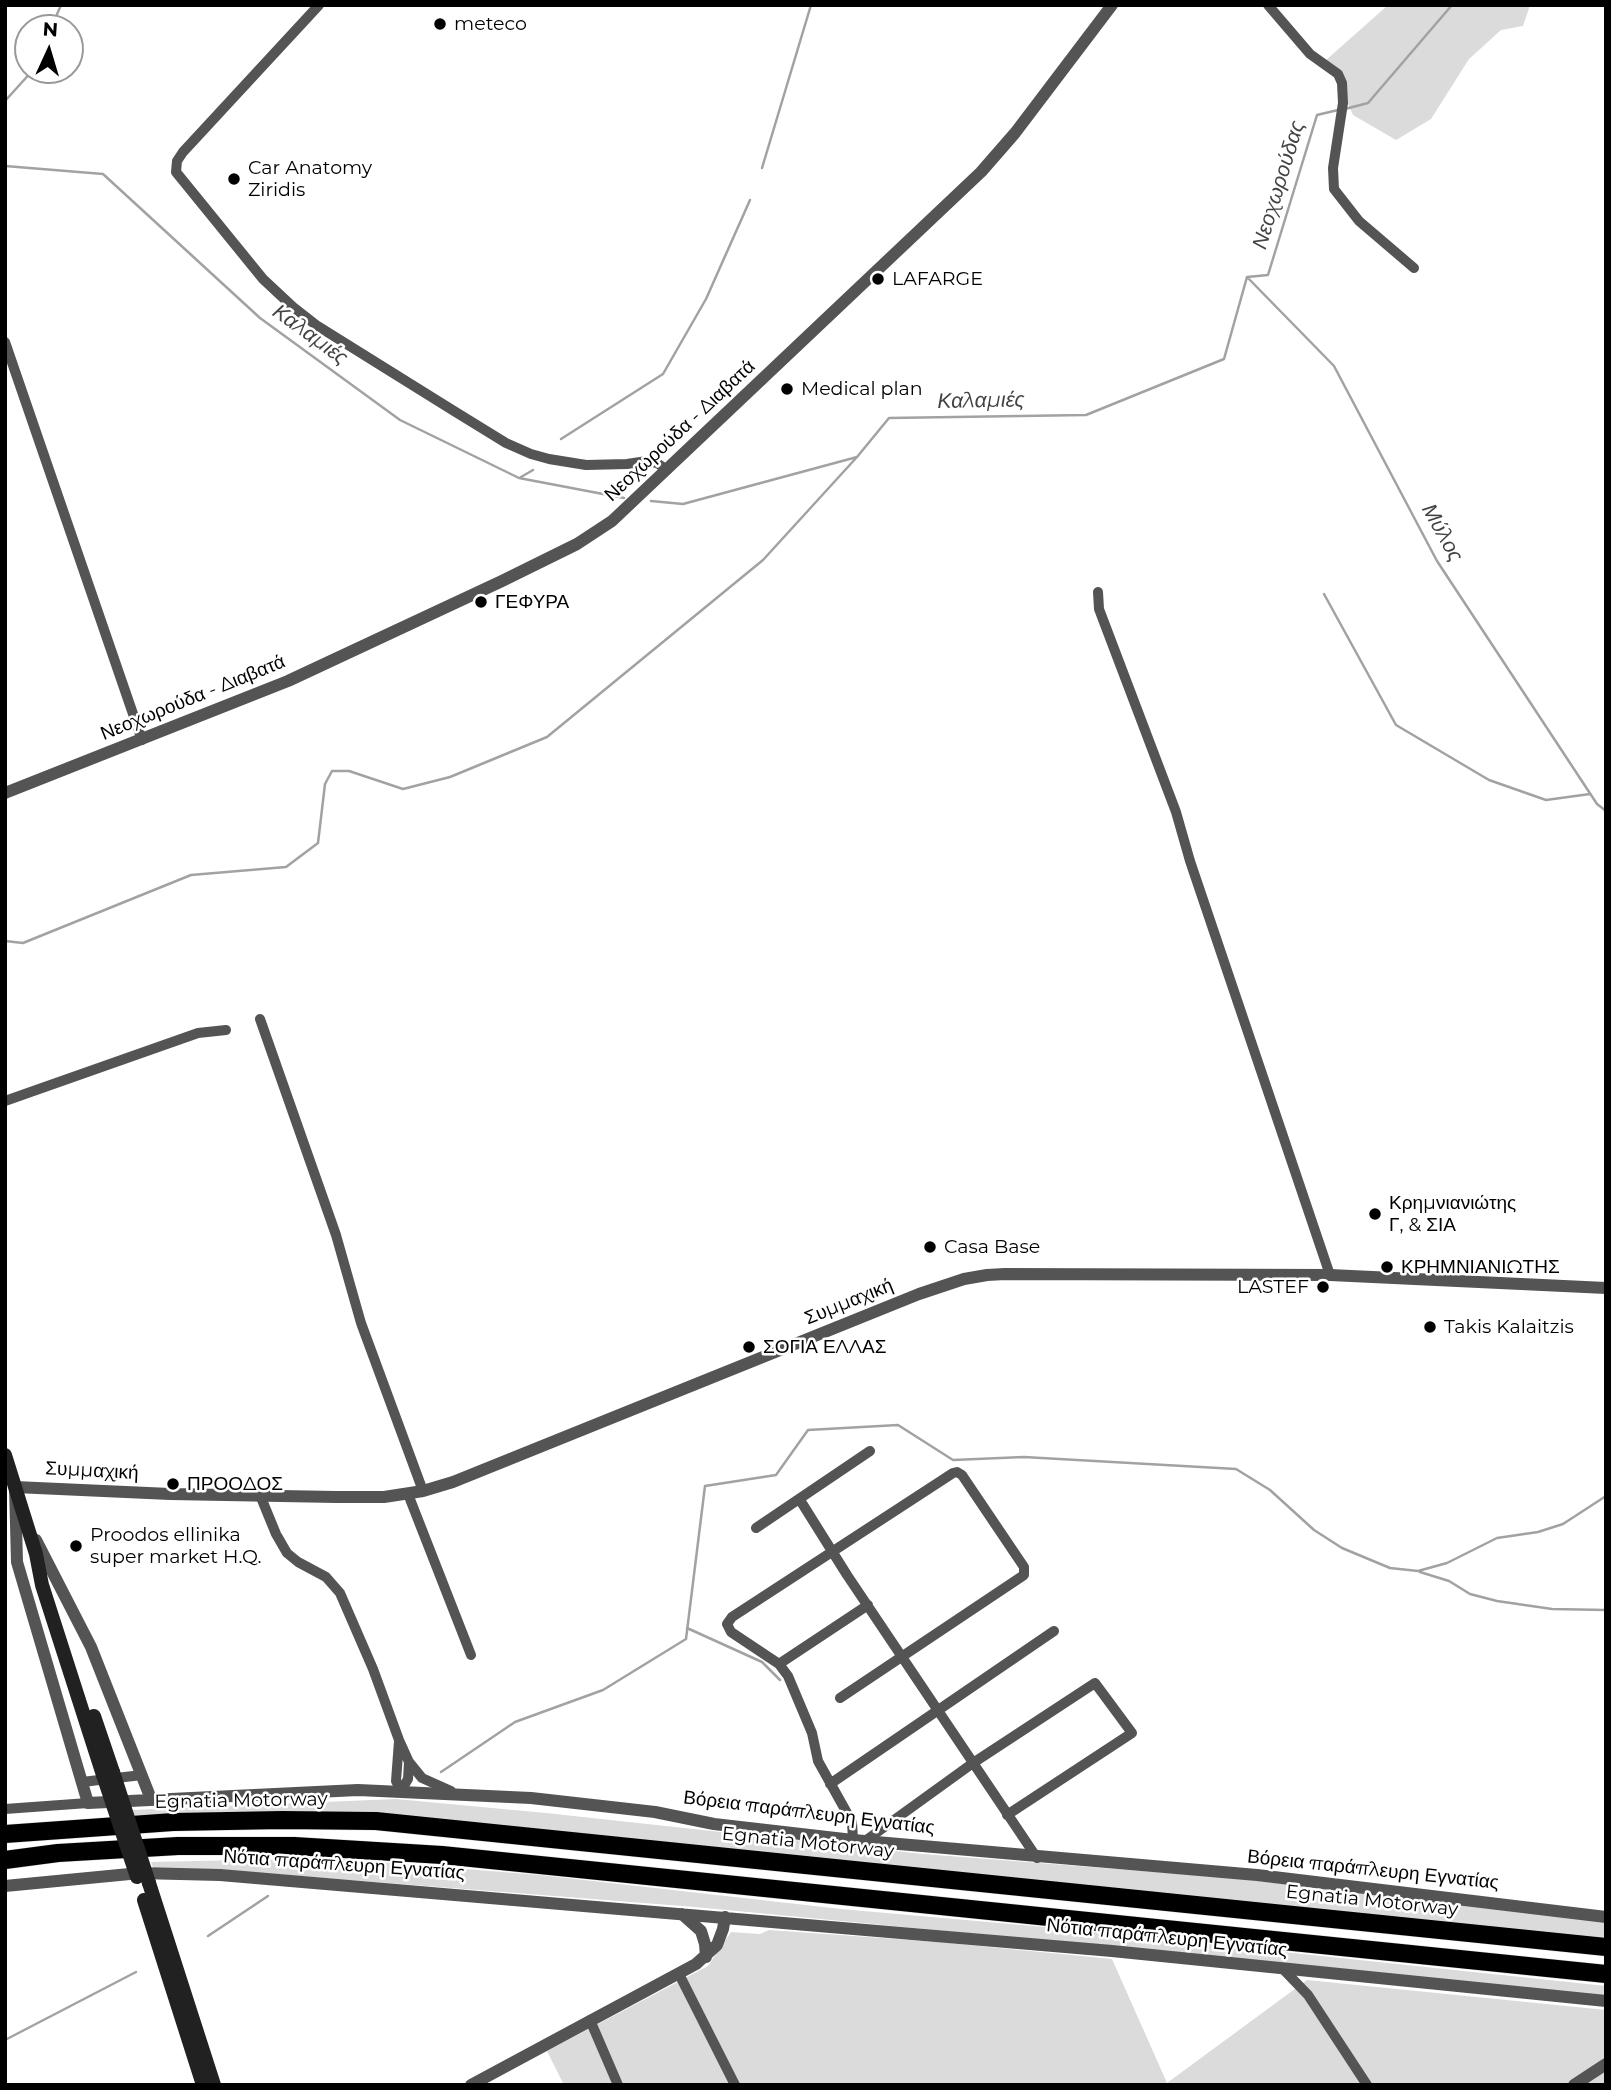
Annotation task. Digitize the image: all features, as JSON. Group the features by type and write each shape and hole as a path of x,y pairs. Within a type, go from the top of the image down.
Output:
{"highway":[{"name":"Egnatia Motorway","path":"5,1834 173,1822 376,1821 1606,1947"},
{"path":"5,1860 58,1853 178,1846 294,1846 442,1855 1606,1974"}],"main road":[{"path":"5,1455 10,1487 26,1522 42,1585 214,2085"},
{"path":"144,1884 203,2085"}],"street":[{"path":"319,5 183,152 177,160 176,172 263,279 293,307 316,325 506,443 549,460 586,465 647,461 657,463 667,470"},
{"name":"Νεοχωρούδα - Διαβατά","path":"5,793 288,681 502,582 577,544 612,521 631,506 981,172 1015,133 1112,5"},
{"path":"1268,5 1310,54 1338,74 1342,83 1343,103 1333,168 1334,189 1359,221 1414,268"},
{"path":"5,342 142,740"},
{"path":"1098,592 1099,609 1176,812 1190,861 1330,1275"},
{"path":"260,1019 336,1235 361,1323 423,1490"},
{"path":"5,1101 198,1033 226,1030"},
{"name":"Συμμαχική","path":"10,1487 336,1497 408,1494 453,1482 885,1307 964,1279 1004,1274 1330,1275 1606,1288"},
{"path":"756,1528 870,1451"},
{"path":"840,1698 1024,1575 1024,1567 957,1472 831,1552 729,1620 727,1624 731,1632 779,1664 788,1676 804,1712 818,1761 859,1840 1095,1683 1132,1732 1007,1815"},
{"path":"10,1487 17,1562 89,1803"},
{"path":"408,1494 471,1655"},
{"path":"260,1495 287,1553 326,1577 341,1593 410,1762 422,1778 460,1794"},
{"path":"800,1500 831,1552 1037,1858"},
{"path":"26,1522 91,1647 151,1799"},
{"path":"779,1664 867,1605"},
{"path":"830,1784 1054,1631"},
{"path":"399,1740 396,1781 401,1791"},
{"path":"401,1791 408,1779 410,1762"},
{"path":"82,1783 142,1774"},
{"name":"Βόρεια παράπλευρη Εγνατίας","path":"5,1809 317,1791 460,1794 572,1802 655,1812 714,1824 1037,1858 1269,1877 1606,1917"},
{"name":"Νότια παράπλευρη Εγνατίας","path":"5,1886 140,1873 186,1873 681,1913 1282,1968 1606,2001"},
{"path":"681,1913 698,1927 703,1936 706,1954"},
{"path":"471,2085 679,1974 706,1954 719,1940 725,1917"},
{"path":"1282,1968 1308,1995 1367,2085"},
{"path":"679,1974 735,2085"},
{"path":"590,2020 618,2085"},
{"path":"1574,2085 1606,2064"}],"shaded area":[{"path":"1388,5 1530,5 1523,26 1501,30 1469,59 1431,119 1396,140 1353,115 1346,99 1342,74 1325,61"},
{"path":"396,1799 923,1854 1232,1878 1606,1922 1606,1938 392,1814 135,1819 132,1810"},
{"path":"329,1858 540,1875 841,1909 1056,1928 1606,1986 1606,1997 1344,1969 695,1907 209,1869 154,1870 151,1862"},
{"path":"769,1930 938,1942 1112,1959 1167,2083 1307,1980 1606,2010 1606,2085 564,2085 547,2051 708,1966 731,1932 760,1934"}],"waterway":[{"path":"57,14 61,5"},
{"path":"762,168 811,5"},
{"name":"Νεοχωρούδας","path":"1345,109 1368,103 1452,5"},
{"path":"5,101 20,84"},
{"path":"5,941 23,943 191,875 286,867 318,843 325,784 332,771 349,771 403,789 450,777 547,737 763,560 889,418 1086,415 1224,359 1247,277 1268,275 1317,115 1338,110"},
{"name":"Καλαμιές","path":"5,166 103,174 260,318 400,420 519,478 624,498"},
{"path":"561,439 663,374 706,299 750,200"},
{"name":"Μύλος","path":"1247,277 1334,366 1437,561 1597,804 1606,811"},
{"name":"Καλαμιές","path":"651,501 683,504 857,457"},
{"path":"521,477 533,470"},
{"path":"1324,594 1396,725 1489,780 1546,800 1590,794"},
{"path":"441,1772 515,1722 603,1690 686,1639 705,1486 776,1475 808,1430 898,1425 953,1460 1024,1457 1236,1469 1270,1490 1314,1530 1342,1548 1390,1568 1418,1571 1447,1563 1497,1538 1538,1532 1563,1524 1606,1496"},
{"path":"1420,1572 1449,1581 1470,1594 1497,1601 1552,1609 1606,1610"},
{"path":"687,1628 762,1662 780,1680"},
{"path":"208,1936 268,1896"},
{"path":"5,2040 136,1972"}],"place":[{"name":"meteco","path":"440,24"},
{"name":"Car Anatomy Ziridis","path":"234,179"},
{"name":"LAFARGE","path":"878,279"},
{"name":"Medical plan","path":"787,389"},
{"name":"ΓΕΦΥΡΑ","path":"481,602"},
{"name":"Κρημνιανιώτης Γ, & ΣΙΑ","path":"1375,1214"},
{"name":"Casa Base","path":"930,1247"},
{"name":"ΚΡΗΜΝΙΑΝΙΩΤΗΣ","path":"1387,1267"},
{"name":"LASTEF","path":"1323,1287"},
{"name":"Takis Kalaitzis","path":"1430,1327"},
{"name":"ΣΟΓΙΑ ΕΛΛΑΣ","path":"749,1347"},
{"name":"ΠΡΟΟΔΟΣ","path":"173,1484"},
{"name":"Proodos ellinika super market H.Q.","path":"76,1546"}]}
